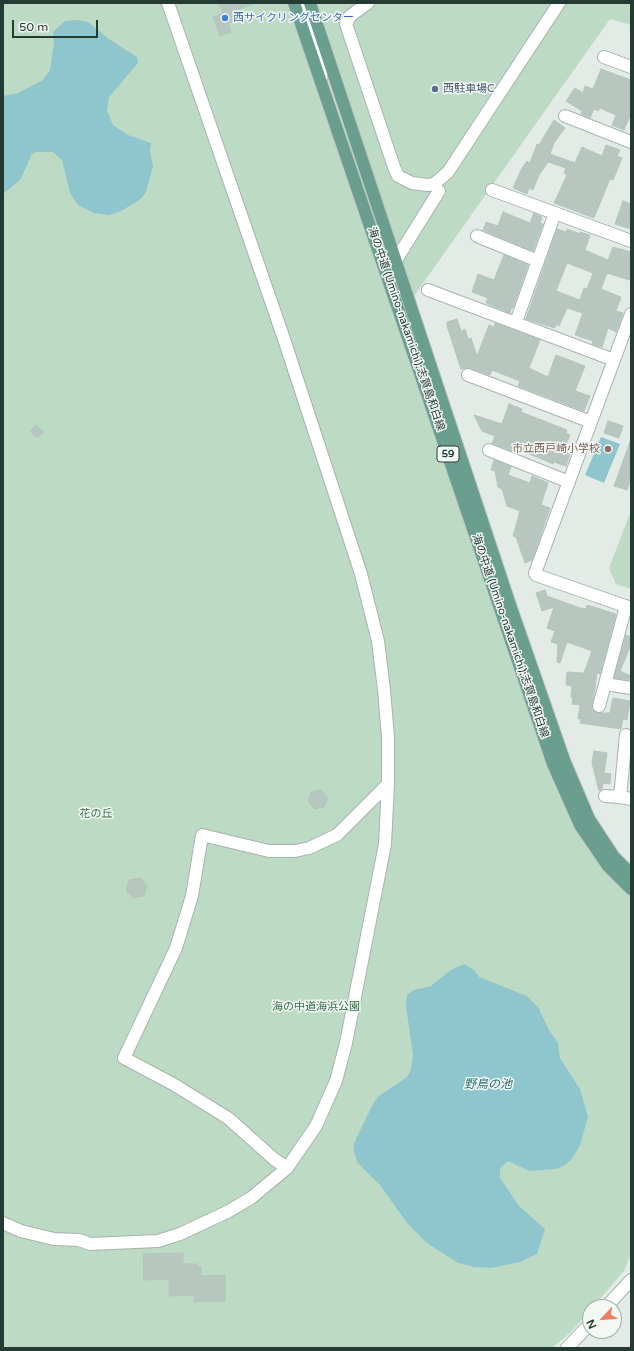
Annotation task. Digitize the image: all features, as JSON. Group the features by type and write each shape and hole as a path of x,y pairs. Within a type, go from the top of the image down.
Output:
{"main road":[{"name":"海の中道 (Umino-nakamichi);志賀島和白線","path":"294,3 553,764 580,825 608,866 631,889"},
{"name":"海の中道 (Umino-nakamichi);志賀島和白線","path":"310,3 510,605 564,760 589,819 614,857 631,874"}],"street":[{"path":"3,1223 22,1231 54,1239 79,1240 90,1244 158,1241 180,1234 227,1212 251,1198 287,1168 316,1126 336,1081 346,1043 385,844 388,784 388,737 378,641 361,574 284,339 168,3"},
{"path":"304,3 306,16 322,66 321,81"},
{"path":"368,3 350,16 346,24 394,168 398,176 412,183 437,187"},
{"path":"396,260 437,187 559,3"},
{"path":"604,57 631,67"},
{"path":"565,116 631,142"},
{"path":"492,190 631,241"},
{"path":"516,322 555,213"},
{"path":"476,236 538,261"},
{"path":"428,290 614,360"},
{"path":"599,706 628,607 536,575 535,573 631,314"},
{"path":"468,375 591,422"},
{"path":"489,450 569,482"},
{"path":"605,684 631,688"},
{"path":"604,796 625,798 626,735"},
{"path":"287,1168 274,1159 228,1118 173,1084 124,1058 176,948 192,896 202,835 269,851 295,851 308,848 337,834 388,784"},
{"path":"613,1299 631,1280"},
{"path":"567,1348 582,1332"}],"green space":[{"name":"海の中道海浜公園","path":"3,3 293,3 550,774 575,829 617,884 631,896 631,1254 624,1271 600,1299 582,1299 582,1319 571,1332 552,1348 3,1348"},
{"path":"315,3 631,3 631,25 610,19 414,296"},
{"path":"631,511 631,589 616,584 609,568"}],"water":[{"path":"79,20 88,22 109,39 137,57 138,63 109,97 107,111 113,125 128,135 151,143 150,151 153,166 146,192 141,199 121,211 109,215 94,213 78,205 70,193 62,160 53,152 37,152 32,154 20,180 3,194 3,96 18,93 43,80 50,70 54,43 53,32 65,21"},
{"path":"601,437 620,444 604,483 585,475"},
{"name":"野鳥の池","path":"464,964 474,970 479,977 527,996 538,1007 549,1030 558,1043 560,1058 580,1089 588,1117 580,1145 572,1159 565,1165 556,1169 529,1171 508,1161 500,1168 500,1178 519,1206 545,1229 537,1254 520,1262 491,1268 474,1267 458,1263 427,1243 407,1223 380,1185 358,1163 354,1152 354,1143 374,1102 379,1096 407,1077 411,1069 413,1055 406,1006 407,995 414,990 431,986 451,970"}],"building":[{"name":"西サイクリングセンター","path":"219,3 253,4 234,11 237,20 228,23 231,32 220,36 213,17 223,13"},
{"path":"601,69 631,80 631,114 624,130 612,125 616,115 600,108 598,111 594,109 590,118 581,114 582,111 566,101 575,88 583,93 585,86 593,89"},
{"path":"554,120 565,128 554,143 550,154 575,163 582,147 602,156 606,145 620,150 617,156 622,158 613,180 610,179 594,218 554,203 567,175 564,173 566,168 548,162 539,175 533,190 529,188 527,194 513,188 521,170 527,161 530,163 537,144 539,145"},
{"path":"623,201 631,204 631,229 615,224"},
{"path":"503,212 530,223 534,213 542,217 540,223 543,224 533,251 483,230 486,222 498,226"},
{"path":"557,229 566,232 567,229 580,234 580,232 590,235 585,250 608,260 613,247 631,252 631,273 629,280 607,273 601,289 621,297 616,311 623,313 616,332 608,328 602,347 592,344 593,341 575,335 583,313 567,308 559,326 556,324 555,328 526,319","holes":["567,263 593,273 587,289 584,288 580,300 556,291"]},
{"path":"504,255 528,265 510,313 486,303 488,298 472,292 478,274 494,280"},
{"path":"457,319 461,331 465,329 468,339 471,338 477,356 489,325 494,327 495,323 540,340 529,368 548,377 556,355 585,366 575,391 590,396 584,411 518,386 520,381 492,370 490,375 470,368 461,369 447,326 447,322"},
{"path":"509,404 522,409 521,412 567,430 566,433 570,435 563,451 570,454 566,466 554,462 553,464 520,450 517,453 492,443 495,436 482,431 474,415 502,424"},
{"path":"608,421 623,426 619,438 604,433"},
{"path":"36,425 44,432 37,438 30,431"},
{"path":"630,442 631,478 627,490 614,486"},
{"path":"494,460 511,467 508,475 530,483 532,476 548,483 541,505 550,508 532,560 525,563 516,537 513,536 520,511 507,506 502,489 498,487 495,471 491,470"},
{"path":"545,590 547,596 580,608 586,609 587,605 616,614 600,674 597,673 592,710 597,713 610,713 613,698 630,701 627,720 623,719 621,729 580,723 581,719 578,719 580,705 572,704 572,686 566,685 567,672 584,673 592,651 567,642 560,663 557,662 558,644 551,642 555,631 547,628 554,607 542,611 536,593"},
{"path":"626,635 631,637 631,645 620,671 631,676 631,680 614,678"},
{"path":"594,751 607,753 604,773 611,774 610,784 603,783 602,789 599,791 592,763"},
{"path":"321,790 328,798 324,807 315,809 308,802 311,792"},
{"path":"140,878 147,886 144,896 134,898 126,891 129,880"},
{"path":"183,1253 183,1264 197,1264 197,1267 201,1266 201,1276 225,1275 225,1301 194,1302 194,1295 169,1296 169,1279 144,1280 143,1254"}],"place":[{"name":"西サイクリングセンター","path":"225,18"},
{"name":"西駐車場C","path":"435,89"},
{"name":"市立西戸崎小学校","path":"608,449"}],"park label":[{"name":"花の丘","path":"96,814"}]}
